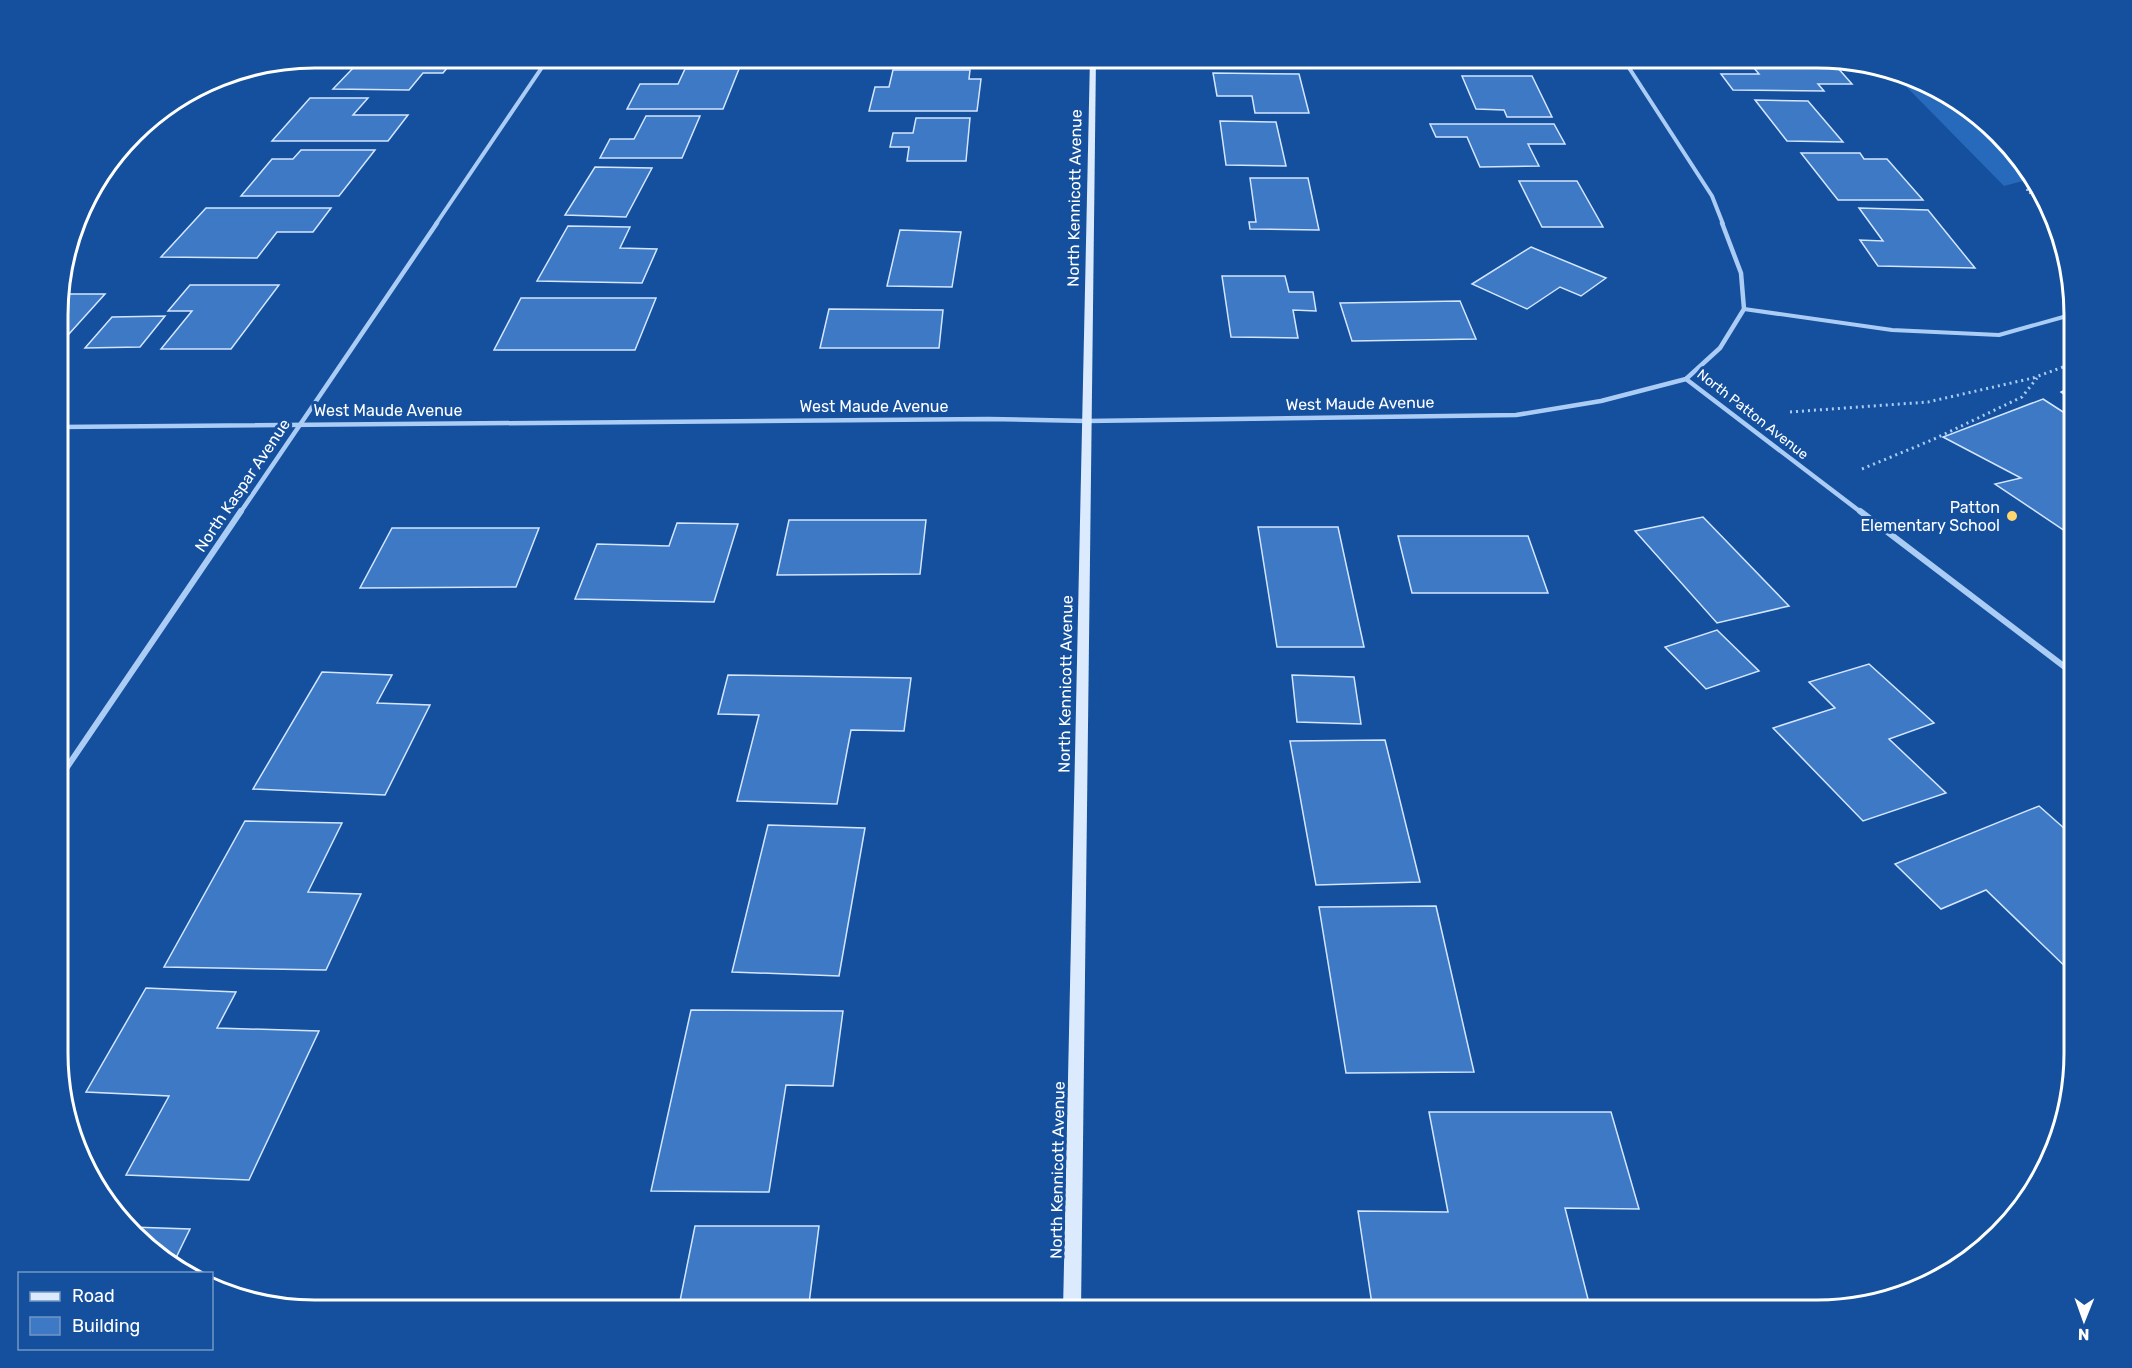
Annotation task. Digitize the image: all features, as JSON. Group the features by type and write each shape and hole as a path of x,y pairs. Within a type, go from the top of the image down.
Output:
{"street":[{"name":"North Kaspar Avenue","path":"68,766 542,68"},
{"name":"North Kennicott Avenue","path":"1071,1300 1093,68"},
{"path":"1629,68 1712,196 1740,273 1744,309"},
{"name":"North Patton Avenue","path":"1744,309 1720,348 1686,379 2064,666"},
{"name":"West Maude Avenue","path":"68,427 988,419 1086,422 1516,415 1601,401 1686,379"}],"lane":[{"path":"1744,309 1892,330 1999,335 2064,317"}],"path":[{"path":"2030,189 2027,190 2036,199"},
{"path":"1746,424 1790,412 1928,402 2037,376 2064,367"},
{"path":"1870,466 1932,440 2022,397 2037,376"}],"shaded area":[{"path":"1903,83 1927,93 1955,109 1992,140 2014,164 2025,180 2004,186"}],"building":[{"path":"353,68 447,68 443,73 423,73 409,90 333,89"},
{"path":"1754,68 1834,68 1838,69 1852,84 1818,84 1824,91 1733,90 1721,74 1759,74"},
{"path":"685,69 739,69 723,109 627,109 640,84 678,84"},
{"path":"893,70 970,70 969,79 981,79 977,111 869,111 875,87 889,87"},
{"path":"1213,73 1299,74 1309,113 1255,113 1252,96 1217,96"},
{"path":"1462,76 1532,76 1552,117 1507,117 1504,110 1476,109"},
{"path":"310,98 368,98 353,115 408,115 388,141 272,141"},
{"path":"1755,100 1808,101 1843,142 1787,141"},
{"path":"646,116 700,116 682,158 600,158 610,139 634,139"},
{"path":"916,118 970,118 966,161 907,161 909,147 890,147 893,133 913,133"},
{"path":"1220,121 1276,122 1286,166 1226,165"},
{"path":"1430,124 1554,124 1565,144 1528,144 1539,166 1480,167 1467,137 1436,137"},
{"path":"301,150 375,150 339,196 241,196 272,159 293,159"},
{"path":"1801,153 1860,153 1864,159 1887,159 1923,200 1838,200"},
{"path":"595,167 652,168 626,217 565,215"},
{"path":"1250,178 1308,178 1319,230 1250,229 1249,222 1256,222"},
{"path":"1519,181 1577,181 1603,227 1542,227"},
{"path":"206,208 331,208 313,232 277,232 257,258 161,257"},
{"path":"1859,208 1928,210 1975,268 1878,266 1860,240 1883,241"},
{"path":"568,226 630,227 620,248 657,249 642,283 537,281"},
{"path":"900,230 961,232 952,287 887,286"},
{"path":"1531,247 1606,278 1581,296 1560,287 1527,309 1472,284"},
{"path":"1222,276 1285,276 1289,292 1313,292 1316,311 1293,310 1298,338 1231,337"},
{"path":"190,285 279,285 231,349 161,349 192,311 168,311"},
{"path":"68,294 105,294 68,335"},
{"path":"521,298 656,298 635,350 494,350"},
{"path":"1460,301 1476,339 1352,341 1340,303"},
{"path":"829,309 943,310 939,348 820,348"},
{"path":"165,316 140,347 85,348 112,317"},
{"path":"2043,399 2064,413 2064,530 1995,484 2021,478 1943,437"},
{"path":"1703,517 1789,606 1717,623 1635,531"},
{"path":"789,520 926,520 920,574 777,575"},
{"path":"677,523 738,524 714,602 575,599 597,544 669,546"},
{"path":"1258,527 1338,527 1364,647 1277,647"},
{"path":"392,528 539,528 516,587 360,588"},
{"path":"1398,536 1528,536 1548,593 1412,593"},
{"path":"1717,630 1759,671 1706,689 1665,647"},
{"path":"1869,664 1934,723 1889,739 1946,793 1863,821 1773,728 1835,708 1809,682"},
{"path":"322,672 392,675 377,703 430,705 385,795 253,789"},
{"path":"728,675 911,678 904,731 851,730 837,804 737,801 759,715 718,714"},
{"path":"1292,675 1354,677 1361,724 1297,722"},
{"path":"1385,740 1420,882 1316,885 1290,741"},
{"path":"2039,806 2064,828 2064,965 1986,890 1941,909 1895,864"},
{"path":"245,821 342,823 308,892 361,894 326,970 164,967"},
{"path":"768,825 865,828 839,976 732,972"},
{"path":"1436,906 1474,1072 1346,1073 1319,907"},
{"path":"146,988 236,992 217,1028 319,1031 249,1180 126,1175 169,1096 86,1092"},
{"path":"691,1010 843,1011 833,1086 786,1085 769,1192 651,1191"},
{"path":"1429,1112 1611,1112 1639,1209 1565,1208 1588,1300 1371,1300 1358,1211 1448,1212"},
{"path":"695,1226 819,1226 809,1300 680,1300"},
{"path":"139,1227 190,1229 176,1258"}],"place":[{"name":"Patton Elementary School","path":"2012,516"}]}
